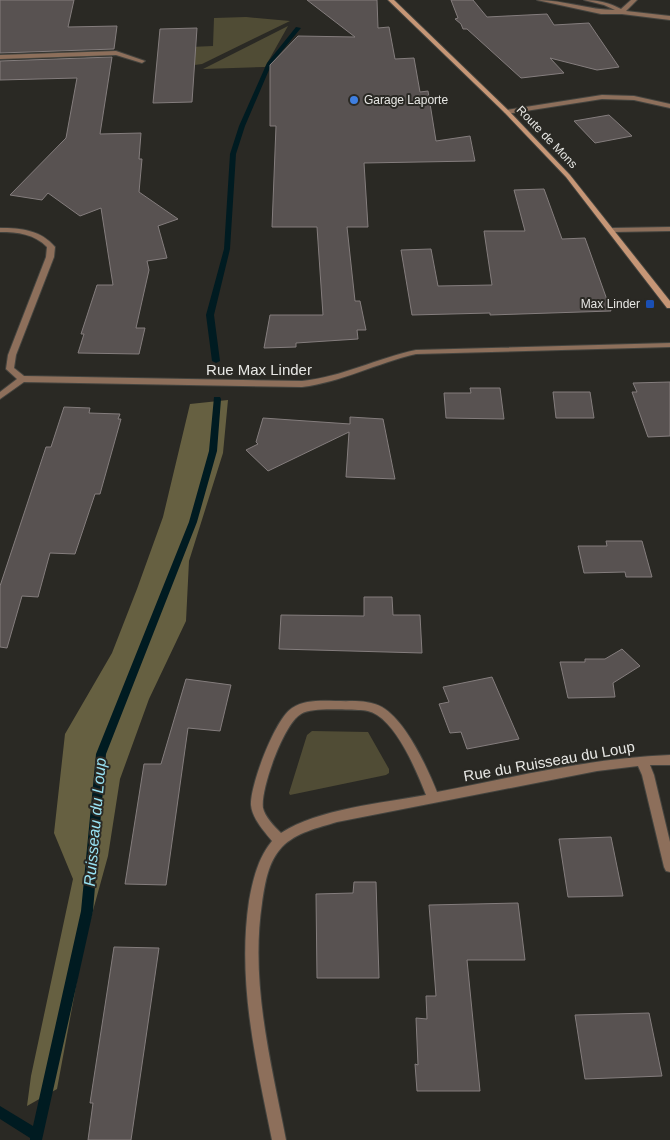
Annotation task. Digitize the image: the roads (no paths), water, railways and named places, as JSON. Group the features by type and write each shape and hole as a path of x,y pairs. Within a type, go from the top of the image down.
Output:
{"main road":[{"name":"Route de Mons","path":"391,0 507,112 568,176 613,230 670,306"}],"street":[{"path":"540,0 601,12 622,12 670,18"},
{"path":"587,0 606,4 622,12"},
{"path":"622,12 634,0"},
{"path":"0,57 116,53 142,61"},
{"path":"507,112 602,96 634,98 670,106"},
{"path":"0,230 31,233 45,239 51,247 50,257 12,355 10,369 22,379 0,396"},
{"path":"613,230 670,230"},
{"name":"Rue Max Linder","path":"22,379 302,384 345,377 388,359 416,352 670,345"},
{"path":"280,841 269,828 257,808 257,794 283,724 294,712 309,707 364,706 380,710 392,720 426,780 433,798"},
{"name":"Rue du Ruisseau du Loup","path":"279,1140 252,1001 249,955 254,905 263,864 280,841 301,828 337,817 597,766 670,760"},
{"path":"642,761 648,775 670,867"}],"waterway":[{"name":"Ruisseau du Loup","path":"216,361 210,315 227,249 233,154 242,126 270,63 298,28"},
{"name":"Ruisseau du Loup","path":"36,1140 87,911 101,754 193,522 213,451 217,399"},
{"path":"0,1112 36,1135"}],"place":[{"name":"Garage Laporte","path":"354,100"},
{"name":"Max Linder","path":"650,304"}]}
